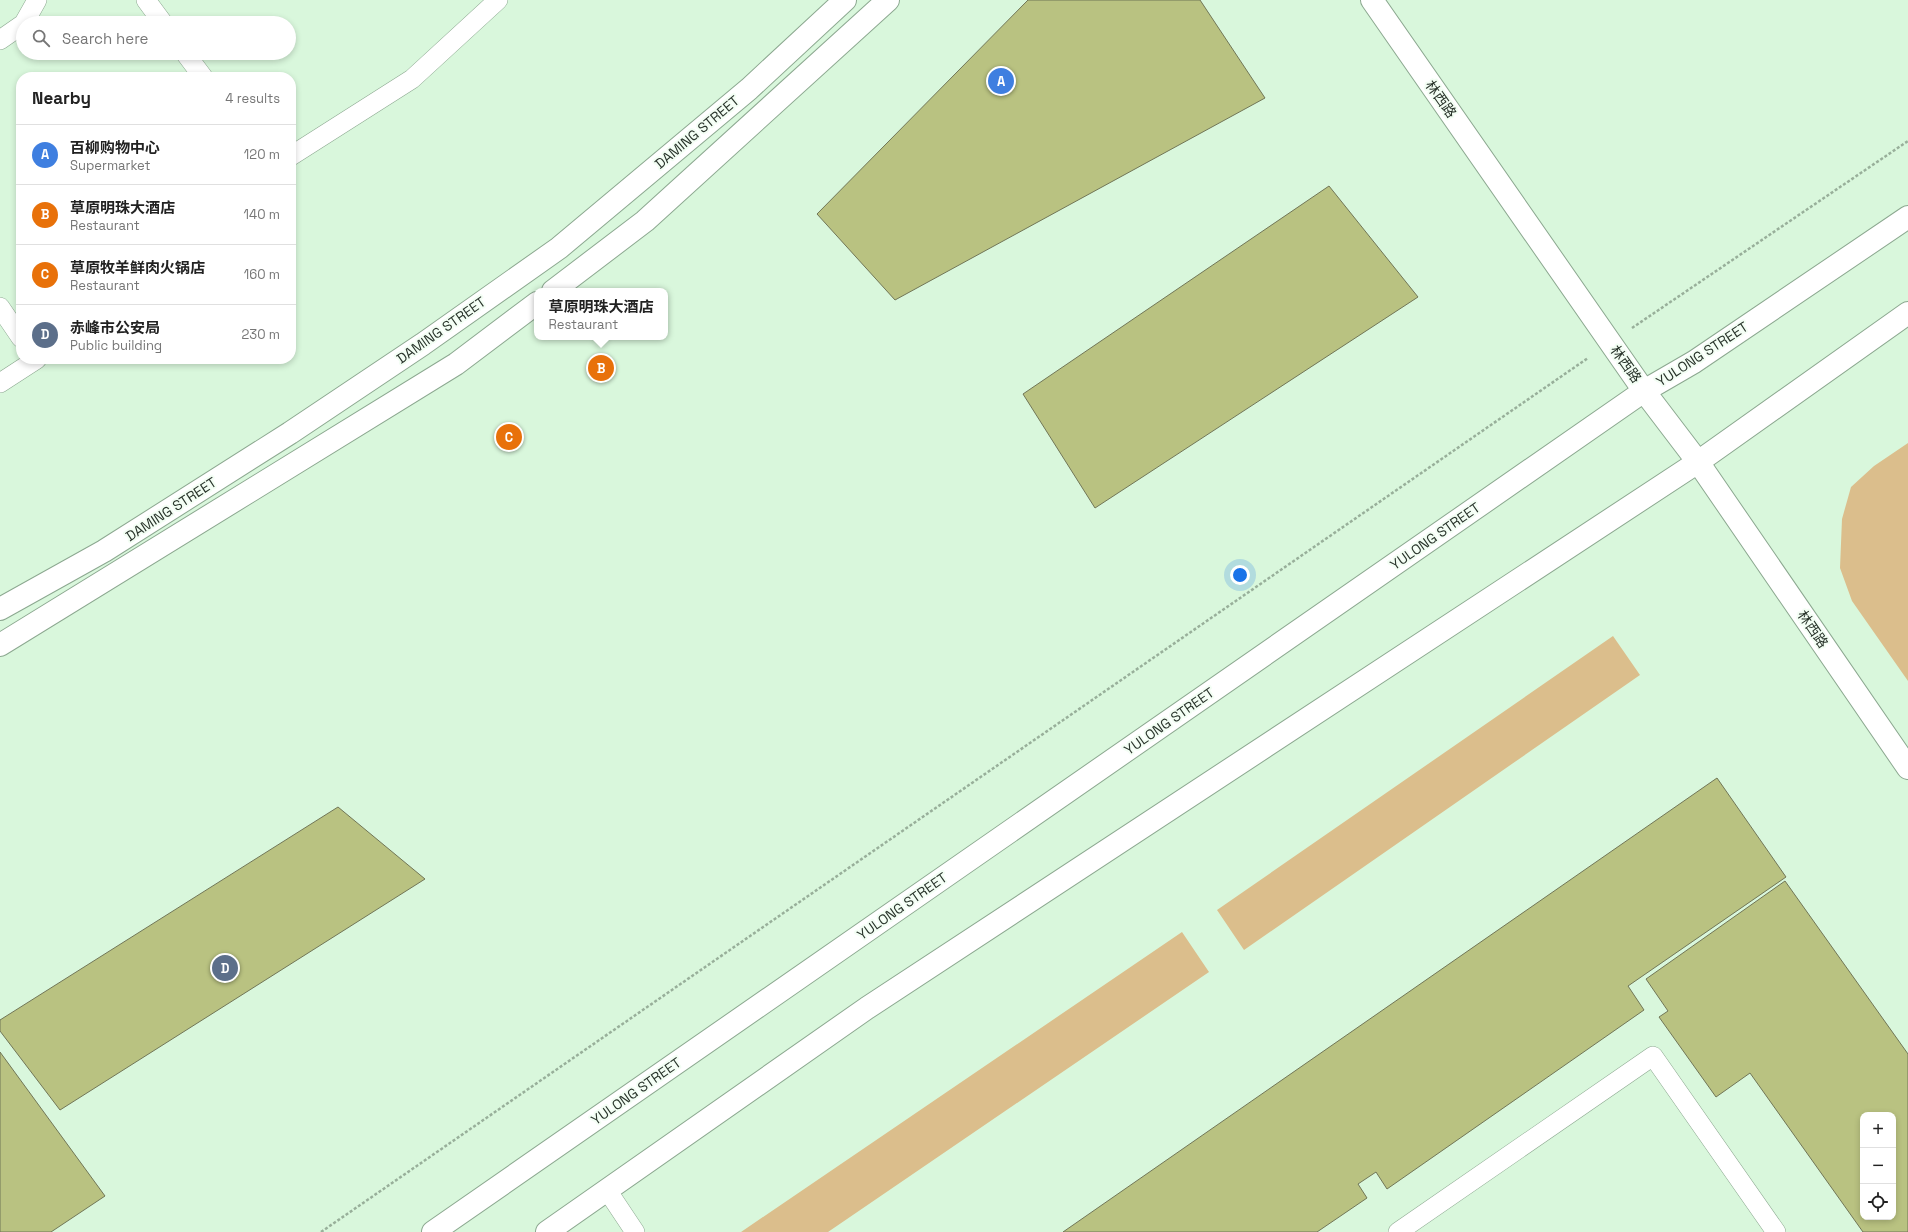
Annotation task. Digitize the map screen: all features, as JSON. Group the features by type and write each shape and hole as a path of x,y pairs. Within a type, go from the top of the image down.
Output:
{"main road":[{"name":"DAMING STREET","path":"0,609 104,551 283,437 423,344 559,248 749,88 845,0"},
{"name":"DAMING STREET","path":"557,288 645,221 888,0"},
{"name":"林西路","path":"1372,0 1644,391 1698,462 1908,768"},
{"name":"YULONG STREET","path":"434,1232 1644,391 1694,362 1908,217"},
{"name":"DAMING STREET","path":"0,645 456,364 534,305"},
{"path":"547,1232 867,1008 1698,462 1908,313"}],"lane":[{"path":"28,16 37,0"},
{"path":"146,0 158,16"},
{"path":"296,153 412,79 498,0"},
{"path":"0,40 16,29"},
{"path":"190,60 198,72"},
{"path":"0,307 16,331"},
{"path":"0,383 28,364"},
{"path":"1398,1232 1653,1056 1776,1232"},
{"path":"607,1190 634,1232"}],"path":[{"path":"321,1232 1610,342 1908,141"}],"shaded area":[{"path":"1908,443 1908,681 1852,601 1840,568 1842,519 1851,487 1874,466"},
{"path":"1613,636 1640,675 1244,950 1217,910"},
{"path":"1182,932 1209,972 828,1232 741,1232"}],"building":[{"path":"1028,0 1200,0 1265,98 895,300 817,214"},
{"path":"1329,186 1418,297 1095,508 1023,394"},
{"path":"1717,778 1786,877 1628,986 1644,1010 1387,1189 1376,1172 1358,1184 1367,1198 1317,1232 1063,1232"},
{"path":"338,807 425,879 60,1110 0,1031 0,1020"},
{"path":"1785,881 1908,1054 1908,1232 1863,1232 1750,1073 1716,1097 1659,1017 1668,1011 1646,979"},
{"path":"0,1052 105,1196 51,1232 0,1232"}],"place":[{"name":"百柳购物中心","path":"1001,81"},
{"name":"草原明珠大酒店","path":"601,368"},
{"name":"草原牧羊鲜肉火锅店","path":"509,437"},
{"name":"赤峰市公安局","path":"225,968"}]}
